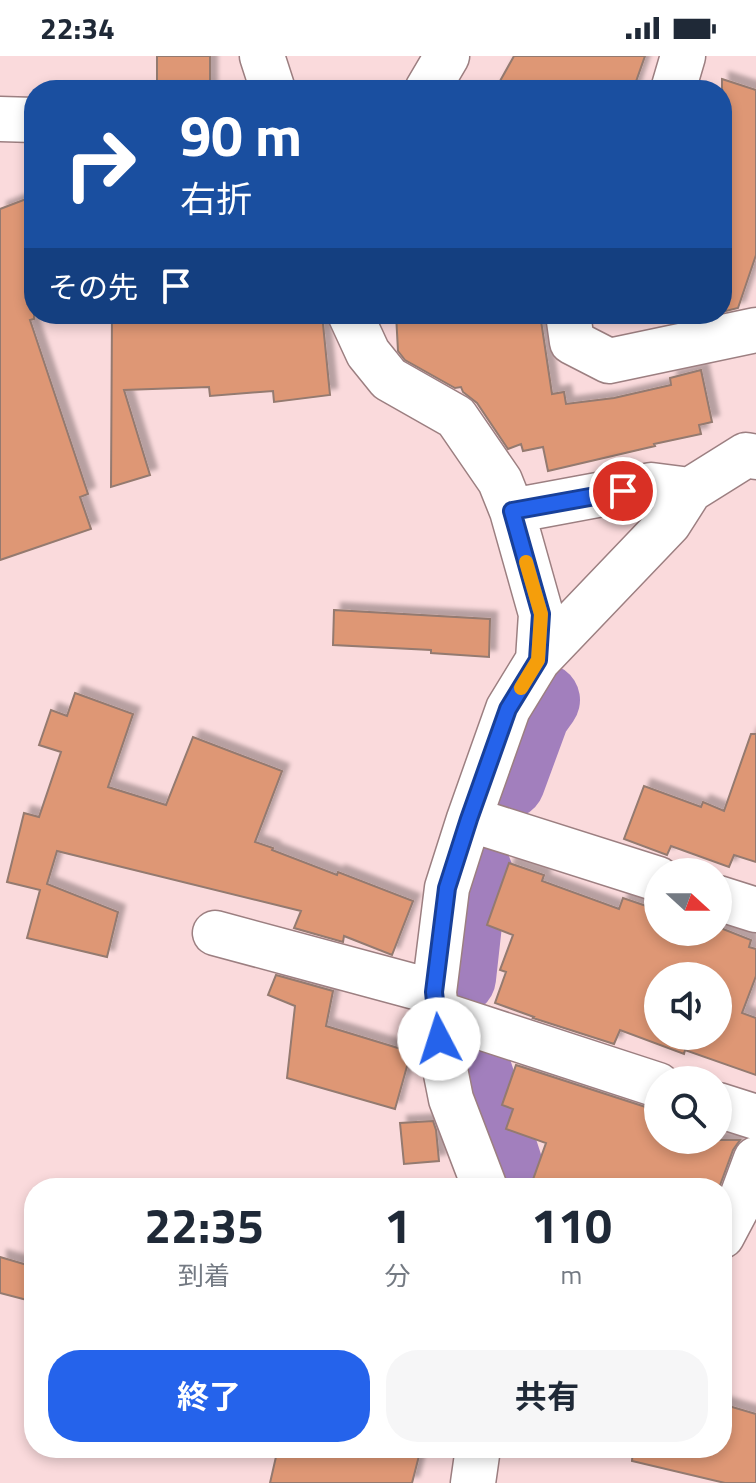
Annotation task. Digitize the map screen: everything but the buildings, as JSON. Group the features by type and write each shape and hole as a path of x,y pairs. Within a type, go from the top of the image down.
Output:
{"street":[{"path":"262,56 270,80"},
{"path":"433,80 447,56"},
{"path":"676,80 683,56"},
{"path":"0,119 24,120"},
{"path":"355,324 368,353 389,379 456,417 500,481 512,511 541,614 538,660"},
{"path":"569,324 572,342 609,361 756,330"},
{"path":"481,1178 451,1099 435,1002 447,888 508,709 538,660 669,523 690,490 753,444"},
{"path":"512,511 651,485 690,490"},
{"path":"469,819 644,875"},
{"path":"732,902 756,910"},
{"path":"215,933 435,1002 644,1080"},
{"path":"732,1109 756,1117"},
{"path":"732,1217 756,1159"},
{"path":"473,1483 477,1458"}],"waterway":[{"path":"508,782 533,714 543,700"},
{"path":"459,978 468,897 476,873"},
{"path":"474,1068 510,1178"}],"slow traffic":[{"path":"521,688 538,660 541,614 526,562"}],"route":[{"path":"439,1039 434,992 447,888 508,709 538,660 541,614 512,511 623,491"}]}
